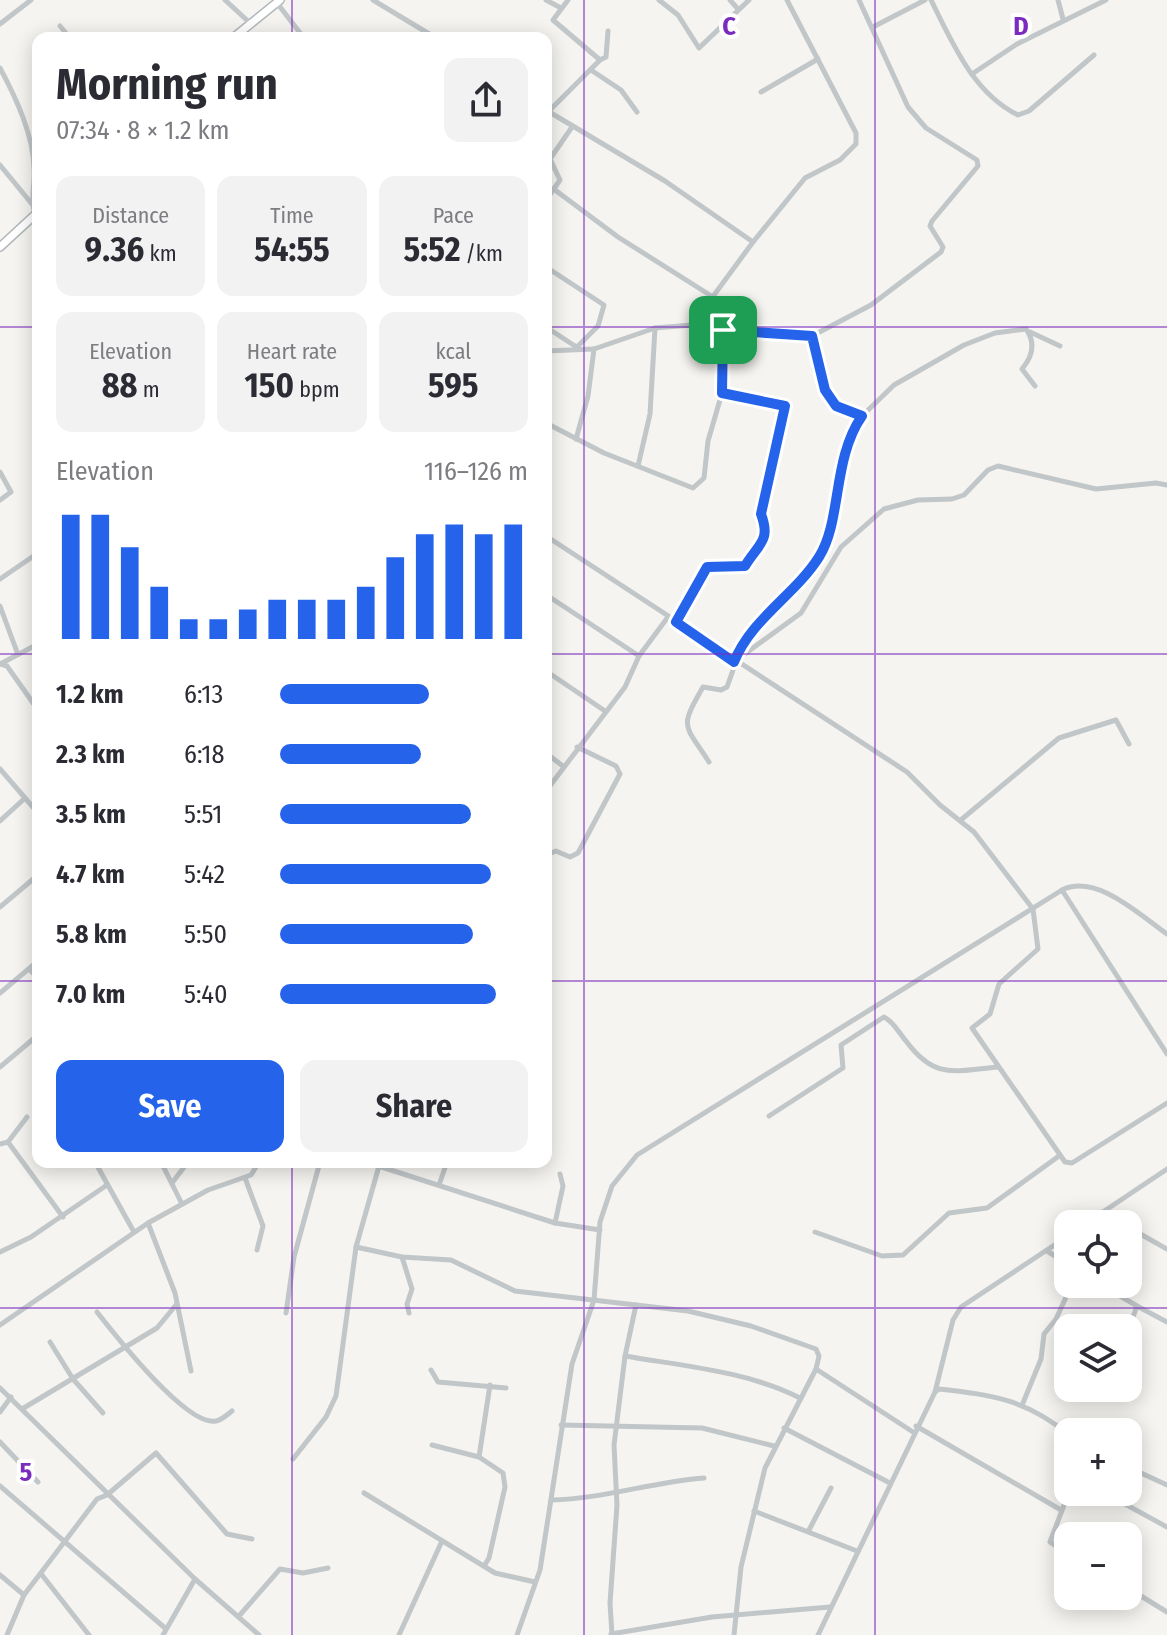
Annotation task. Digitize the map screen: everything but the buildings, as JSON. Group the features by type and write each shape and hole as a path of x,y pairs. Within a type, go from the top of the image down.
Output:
{"main road":[{"path":"240,32 278,1"},
{"path":"0,247 32,218"}],"street":[{"path":"0,24 31,0"},
{"path":"225,0 250,23"},
{"path":"373,0 426,32"},
{"path":"546,0 561,8"},
{"path":"568,0 553,20 600,60"},
{"path":"659,0 678,15 699,48 749,0"},
{"path":"730,0 738,9"},
{"path":"692,325 805,178 840,160 856,144 856,133 787,0"},
{"path":"552,351 594,349 655,328 692,325 812,336 871,305 941,252 943,247 932,230 932,221 978,166 977,160 926,128 908,107 859,0"},
{"path":"873,27 925,0"},
{"path":"931,0 972,74 985,90 1018,115 1029,111 1094,55"},
{"path":"1058,0 1063,19"},
{"path":"972,74 1063,19 1106,0"},
{"path":"278,1 300,32"},
{"path":"60,26 65,32"},
{"path":"552,106 606,57 608,31"},
{"path":"761,92 818,59"},
{"path":"0,68 30,138 32,154"},
{"path":"591,70 621,90 637,112"},
{"path":"552,114 665,181 753,242"},
{"path":"552,156 572,127"},
{"path":"552,163 560,180 552,193"},
{"path":"0,165 32,204"},
{"path":"555,190 618,237 640,248 713,297"},
{"path":"552,271 604,305 598,326 579,349"},
{"path":"638,466 650,414 655,328"},
{"path":"1026,329 1032,340 1032,348 1030,360 1022,369 1035,386"},
{"path":"709,762 687,727 686,717 703,687 721,690 727,687 743,642 820,555 828,536 840,469 854,428 862,416 894,385 964,345 995,333 1026,329 1060,346"},
{"path":"552,426 687,489 700,484 722,393 723,330"},
{"path":"552,331 579,349"},
{"path":"812,336 825,390 836,406 862,416"},
{"path":"576,439 588,396 594,349"},
{"path":"676,622 707,567 745,566 767,532 761,514 785,406 722,393"},
{"path":"734,662 801,613 841,547 884,509 918,500 952,499 964,495 988,470 998,466 1096,489 1156,483 1167,485"},
{"path":"0,472 11,492 0,500"},
{"path":"552,540 734,662 907,772 940,805 962,819 1033,909 1038,949 999,984 990,1014 972,1028 1059,1156 1072,1163 1167,1103"},
{"path":"0,579 32,557"},
{"path":"552,599 639,656"},
{"path":"0,606 17,652"},
{"path":"552,783 625,687 639,656 668,617"},
{"path":"0,664 32,646"},
{"path":"0,664 7,666 32,701"},
{"path":"552,675 605,711"},
{"path":"962,819 1059,738 1116,720 1129,744"},
{"path":"552,853 556,851 570,857 578,853 620,774 616,766 577,747"},
{"path":"552,758 564,767"},
{"path":"0,769 32,807"},
{"path":"0,821 24,799"},
{"path":"0,907 32,880"},
{"path":"517,1635 535,1582 572,1364 594,1300 600,1230 612,1186 637,1155 1071,885 1099,889 1167,934"},
{"path":"1062,890 1167,1054"},
{"path":"0,993 32,966"},
{"path":"29,969 32,972"},
{"path":"769,1116 843,1068 841,1045 884,1017 919,1059 934,1068 949,1072 999,1066"},
{"path":"0,1067 32,1040"},
{"path":"27,1117 3,1141 63,1217"},
{"path":"815,1232 882,1256 903,1255 949,1213 987,1208 1059,1156"},
{"path":"98,1168 134,1232"},
{"path":"164,1168 182,1204"},
{"path":"172,1183 183,1168"},
{"path":"1,1323 148,1223 208,1190 245,1178 257,1168"},
{"path":"286,1313 294,1257 318,1168"},
{"path":"293,1459 326,1417 336,1396 356,1247 378,1168"},
{"path":"385,1168 555,1223 600,1230"},
{"path":"439,1185 445,1168"},
{"path":"1105,1210 1167,1169"},
{"path":"555,1223 563,1186 560,1174"},
{"path":"245,1178 263,1226 257,1250"},
{"path":"0,1252 63,1217 107,1185"},
{"path":"148,1223 175,1293 191,1371"},
{"path":"1142,1234 1167,1249"},
{"path":"818,1635 888,1482 935,1392 953,1320 961,1307 1054,1246"},
{"path":"356,1247 402,1257 451,1260 515,1291 688,1311 794,1338 816,1349 819,1356 816,1369 774,1446 754,1511 741,1567 734,1635"},
{"path":"1047,1251 1054,1255"},
{"path":"402,1257 412,1289 407,1304 409,1313"},
{"path":"1023,1403 1041,1359 1044,1334 1056,1319 1066,1298"},
{"path":"1124,1298 1167,1322"},
{"path":"22,1409 126,1349 157,1328 176,1305"},
{"path":"636,1305 625,1356 617,1425 611,1634 737,1614 831,1606"},
{"path":"1134,1314 1137,1306"},
{"path":"97,1312 163,1389 203,1418 218,1421 232,1411"},
{"path":"50,1342 73,1379 103,1413"},
{"path":"625,1356 745,1378 777,1386 800,1398"},
{"path":"816,1369 914,1429 1061,1510"},
{"path":"431,1370 438,1382 506,1388"},
{"path":"479,1457 490,1385"},
{"path":"0,1388 195,1579 259,1635"},
{"path":"935,1392 939,1389 991,1395 1023,1403 1054,1424"},
{"path":"0,1412 11,1397"},
{"path":"561,1425 702,1428 774,1446"},
{"path":"784,1428 888,1482"},
{"path":"0,1442 38,1482"},
{"path":"432,1445 479,1457 503,1473 506,1480 489,1558 484,1566"},
{"path":"7,1635 24,1595 97,1499 107,1495 158,1453 227,1534 252,1539"},
{"path":"1142,1473 1167,1485"},
{"path":"551,1500 589,1499 704,1478"},
{"path":"0,1486 165,1628"},
{"path":"809,1530 831,1488"},
{"path":"364,1493 484,1566 508,1578 535,1582"},
{"path":"1057,1522 1063,1506"},
{"path":"1129,1506 1167,1527"},
{"path":"754,1511 857,1551"},
{"path":"399,1635 442,1541"},
{"path":"239,1616 280,1569 303,1573 328,1568"},
{"path":"0,1575 24,1595"},
{"path":"42,1575 89,1635"},
{"path":"163,1635 195,1579"},
{"path":"1142,1597 1167,1612"}],"route":[{"path":"723,330 812,336 825,390 836,406 862,416 854,428 840,469 828,536 818,559 743,642 734,662 676,622 707,567 745,566 753,549 764,541 767,528 761,514 785,406 778,402 733,398 722,393 723,330"}]}
